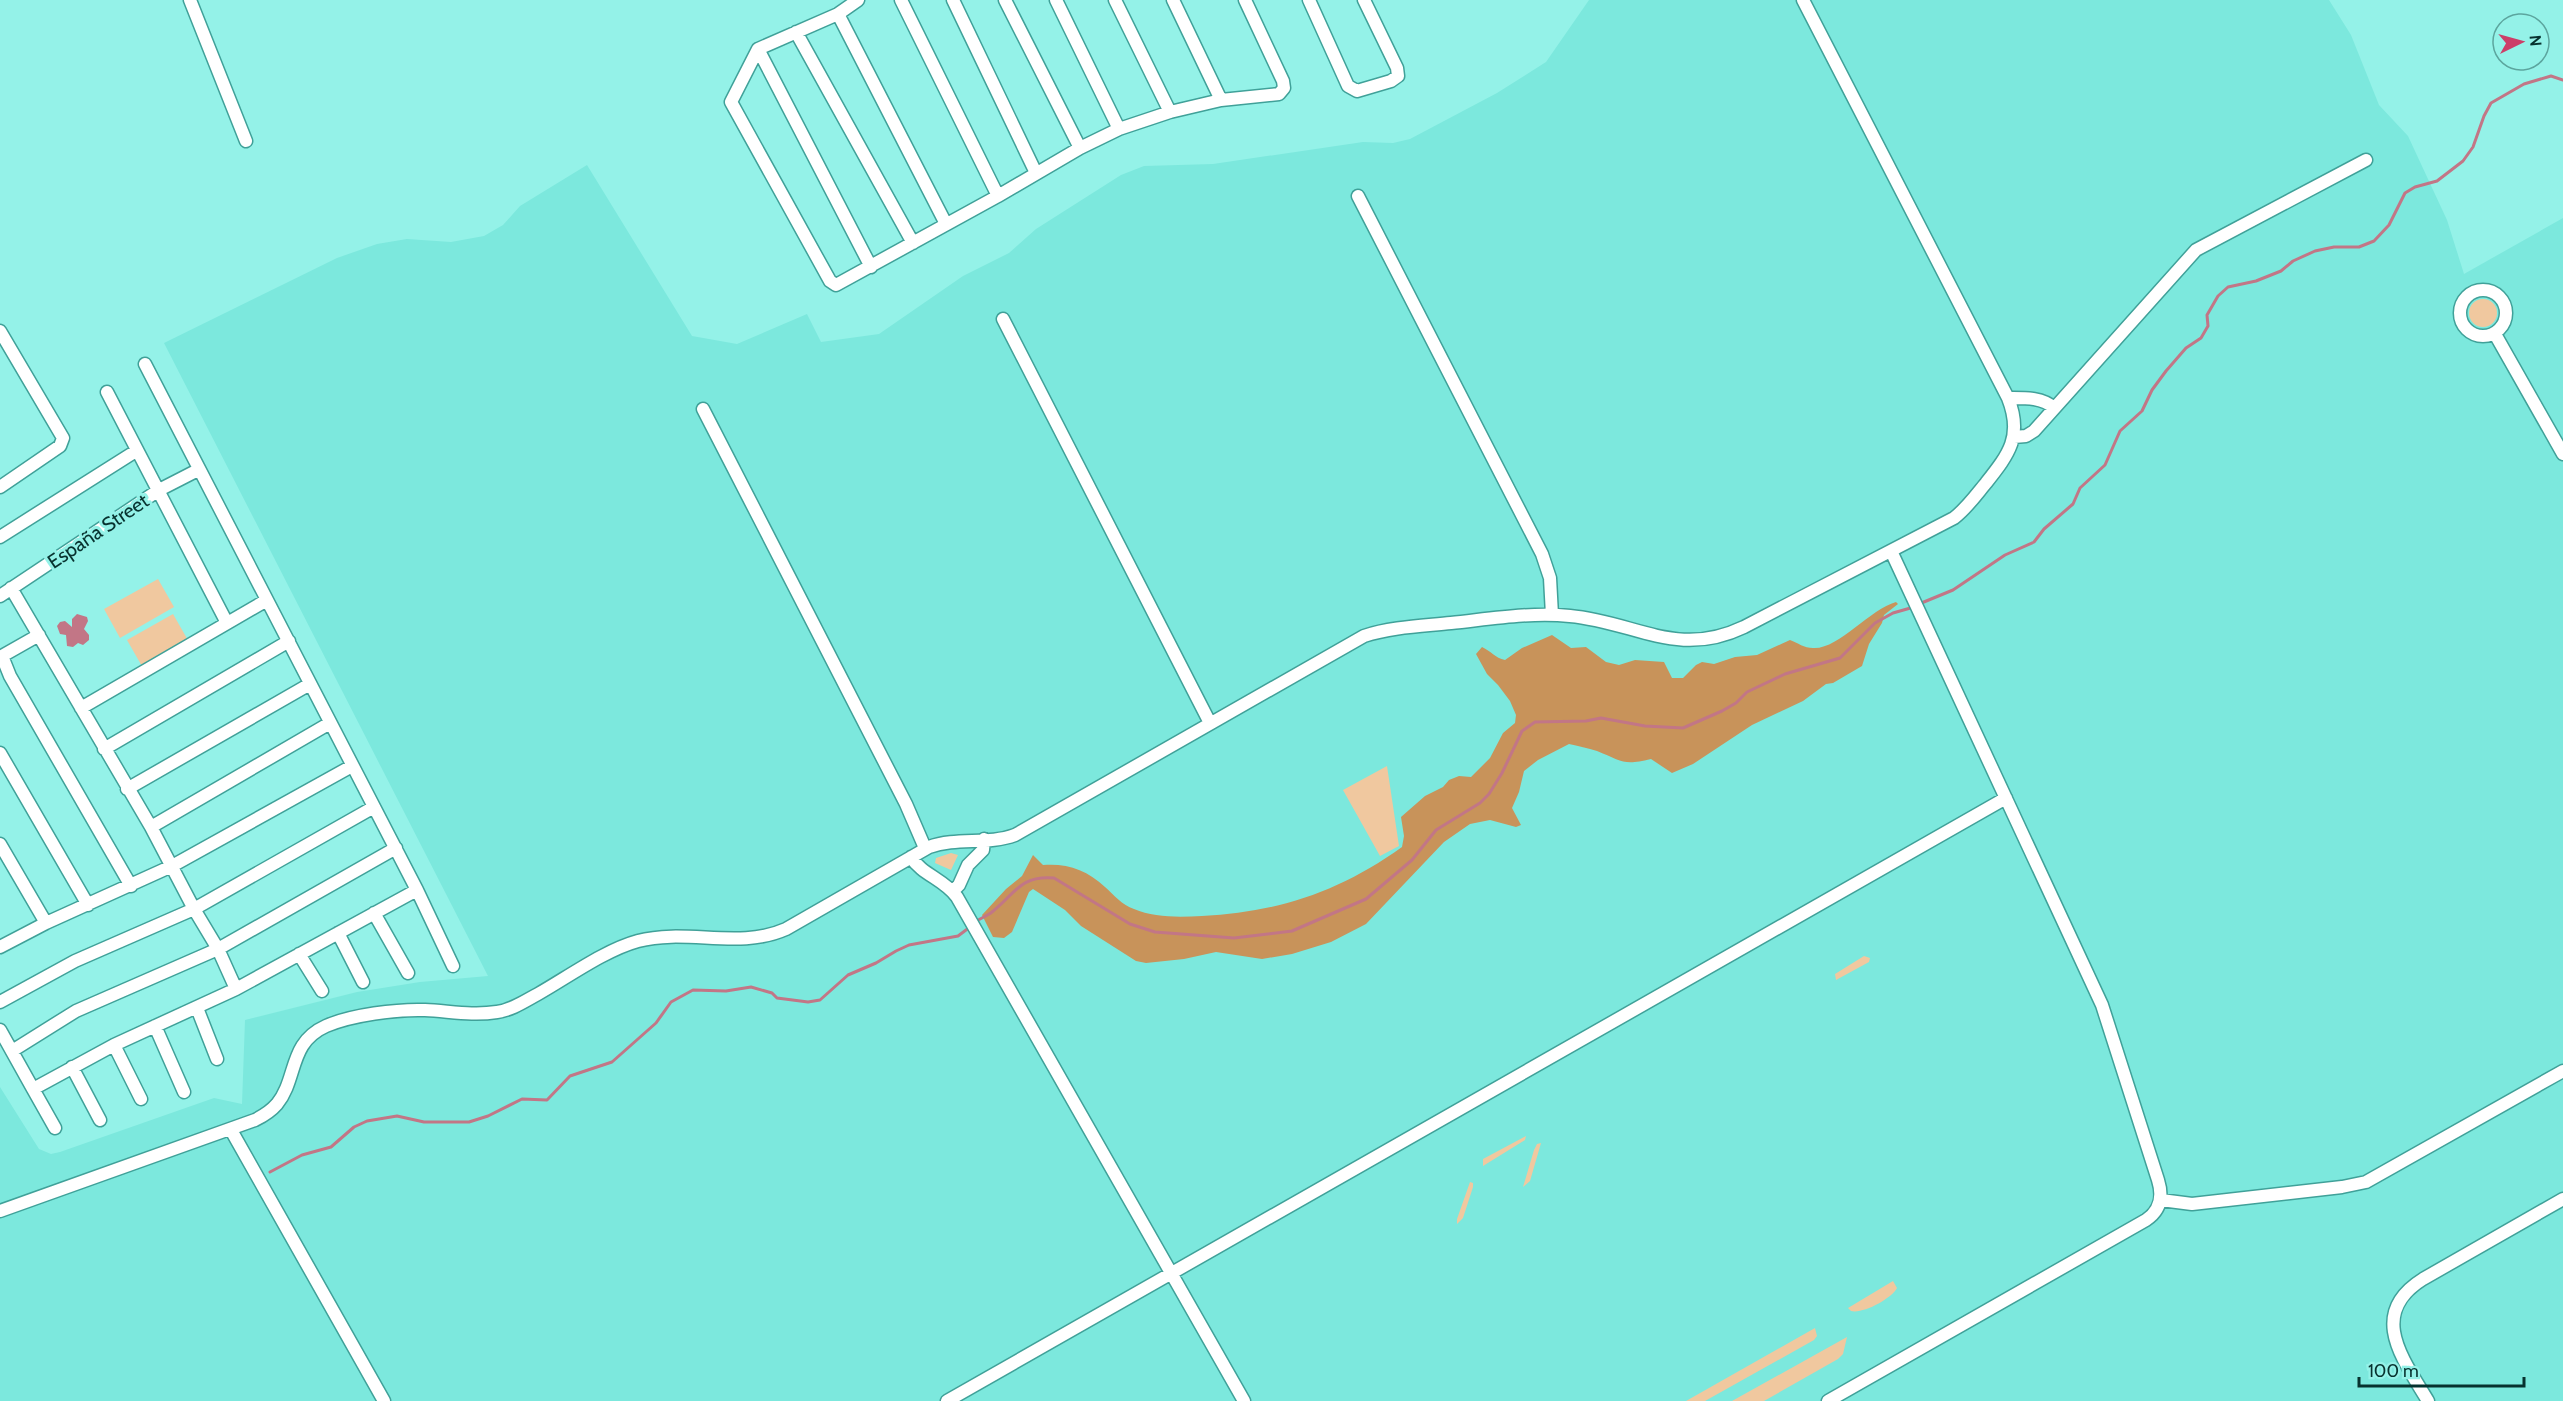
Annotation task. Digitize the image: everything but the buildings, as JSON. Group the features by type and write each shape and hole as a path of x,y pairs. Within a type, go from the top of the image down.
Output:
{"street":[{"path":"190,0 246,141"},
{"path":"858,0 838,14 758,49 731,102 830,281 836,285 840,285 1080,148 1119,129 1170,112 1221,100 1279,94 1284,88 1283,81 1245,0"},
{"path":"901,0 998,196"},
{"path":"953,0 1036,173"},
{"path":"1005,0 1080,148"},
{"path":"1056,0 1119,129"},
{"path":"1115,0 1170,112"},
{"path":"1173,0 1221,100"},
{"path":"1309,0 1348,86 1357,91 1391,81 1398,76 1397,68 1364,0"},
{"path":"0,1211 255,1120 277,1104 299,1052 313,1034 327,1026 359,1018 410,1011 471,1014 498,1012 518,1005 611,953 638,941 670,936 742,939 769,935 786,929 925,848 943,843 1004,838 1022,832 1368,634 1466,622 1552,615 1594,620 1667,639 1707,640 1734,632 1950,520 1963,511 2003,461 2014,437 2014,419 2008,398 1803,0"},
{"path":"838,14 946,224"},
{"path":"796,32 913,243"},
{"path":"758,49 871,267"},
{"path":"2014,437 2030,434 2196,250 2366,160"},
{"path":"1358,196 1542,554 1550,578 1552,615"},
{"path":"1003,319 1210,723"},
{"path":"0,331 63,438 60,446 0,487"},
{"path":"2495,334 2563,454"},
{"path":"145,364 396,848 453,966"},
{"path":"106,392 227,624"},
{"path":"2008,398 2033,399 2046,402 2054,408"},
{"path":"703,409 906,804 925,848"},
{"path":"0,537 136,452"},
{"name":"España Street","path":"0,596 159,490 198,470"},
{"path":"1828,1401 2146,1220 2157,1211 2161,1200 2158,1180 2102,1005 1892,551"},
{"path":"11,588 151,827 218,949 236,989"},
{"path":"81,708 267,600"},
{"path":"39,635 1,657 131,886"},
{"path":"104,748 289,641"},
{"path":"127,789 310,684"},
{"path":"151,827 330,723"},
{"path":"0,753 88,905"},
{"path":"1,943 172,866 352,766"},
{"path":"947,1401 2006,798"},
{"path":"0,1002 75,962 194,909 374,807"},
{"path":"953,891 959,885 968,865 983,850 984,839"},
{"path":"0,844 46,923"},
{"path":"12,1051 76,1011 218,949 396,848"},
{"path":"911,857 919,869 944,883 953,891 966,912 1244,1401"},
{"path":"33,1089 114,1045 236,989 417,890"},
{"path":"374,913 408,973"},
{"path":"338,933 363,982"},
{"path":"299,954 322,991"},
{"path":"197,1008 217,1059"},
{"path":"155,1026 184,1092"},
{"path":"0,1030 55,1128"},
{"path":"114,1045 141,1099"},
{"path":"72,1068 100,1120"},
{"path":"2161,1200 2192,1204 2343,1187 2366,1182 2563,1071"},
{"path":"231,1130 384,1401"},
{"path":"2427,1401 2395,1343 2394,1319 2402,1296 2423,1279 2563,1199"}],"shaded area":[{"path":"1589,0 2329,0 2351,35 2379,105 2408,136 2447,220 2464,274 2563,218 2563,1401 0,1401 0,1087 39,1149 51,1154 60,1152 214,1098 242,1104 245,1020 357,992 420,982 488,976 164,343 337,258 377,244 407,239 451,242 484,236 503,225 520,206 587,165 692,336 737,344 807,314 821,342 879,334 963,276 1009,253 1036,229 1121,175 1144,166 1213,164 1363,142 1393,143 1410,139 1497,93 1546,62"},
{"path":"2483,299 2493,303 2497,313 2493,323 2483,327 2473,323 2469,313 2473,303"},
{"path":"158,579 174,607 120,638 104,609"},
{"path":"1896,602 1898,604 1884,615 1882,623 1869,644 1862,666 1833,683 1826,684 1803,701 1752,725 1693,764 1672,773 1651,759 1628,762 1569,744 1538,760 1524,771 1512,808 1521,825 1516,827 1490,820 1470,824 1444,842 1366,924 1331,942 1292,954 1262,959 1216,952 1184,959 1146,963 1136,961 1081,926 1065,910 1033,889 1029,892 1012,932 1004,938 993,937 982,915 1006,889 1022,876 1033,855 1043,865 1060,865 1084,872 1130,907 1150,914 1167,916 1202,916 1257,910 1307,897 1355,876 1402,847 1404,836 1401,817 1425,796 1443,787 1449,780 1459,776 1471,777 1490,758 1503,733 1515,723 1516,715 1510,701 1487,674 1476,654 1482,647 1505,660 1522,648 1552,635 1571,648 1586,647 1606,662 1619,665 1635,660 1664,662 1672,678 1683,678 1702,662 1714,664 1735,657 1757,655 1790,640 1807,647 1823,647 1833,643 1876,612"},
{"path":"77,614 87,617 88,621 84,629 89,635 89,640 83,645 78,643 73,647 67,646 66,635 60,634 57,626 60,622 65,621 72,627 72,619"},
{"path":"173,614 189,642 143,668 127,640"},
{"path":"1387,766 1399,846 1380,856 1343,790"},
{"path":"951,853 958,855 951,870 935,863 936,858"},
{"path":"1864,956 1870,958 1869,962 1836,980 1835,974"},
{"path":"1526,1136 1525,1140 1483,1166 1483,1159"},
{"path":"1541,1143 1530,1181 1523,1187 1534,1150 1537,1144"},
{"path":"1470,1182 1473,1183 1473,1187 1463,1218 1457,1224 1457,1219"},
{"path":"1893,1281 1897,1288 1883,1301 1862,1310 1851,1311 1848,1308"},
{"path":"1815,1328 1817,1336 1814,1340 1705,1401 1686,1401"},
{"path":"1847,1337 1843,1354 1838,1359 1764,1401 1732,1401"}],"waterway":[{"path":"1919,604 1953,590 2005,555 2034,542 2044,529 2073,504 2080,488 2105,465 2120,431 2142,411 2152,390 2166,371 2186,348 2201,338 2208,326 2207,315 2218,296 2228,287 2256,281 2281,271 2293,261 2315,251 2334,247 2359,247 2374,241 2389,225 2405,193 2415,187 2437,181 2463,161 2473,147 2491,103 2524,84 2551,76 2563,80"},
{"path":"975,922 992,912 1026,883 1043,878 1054,878 1130,924 1155,932 1234,938 1292,931 1366,899 1412,860 1436,830 1480,803 1489,794 1502,773 1522,731 1535,722 1586,721 1601,718 1645,726 1683,728 1722,711 1736,703 1747,692 1785,674 1840,658 1875,623 1893,613 1914,607"},
{"path":"270,1172 302,1155 331,1147 354,1127 367,1121 397,1116 424,1122 469,1122 488,1116 522,1099 547,1100 570,1076 612,1062 656,1023 671,1002 693,990 726,991 751,987 772,993 777,998 808,1002 820,1000 848,975 896,951 909,945 958,936 970,927"}]}
